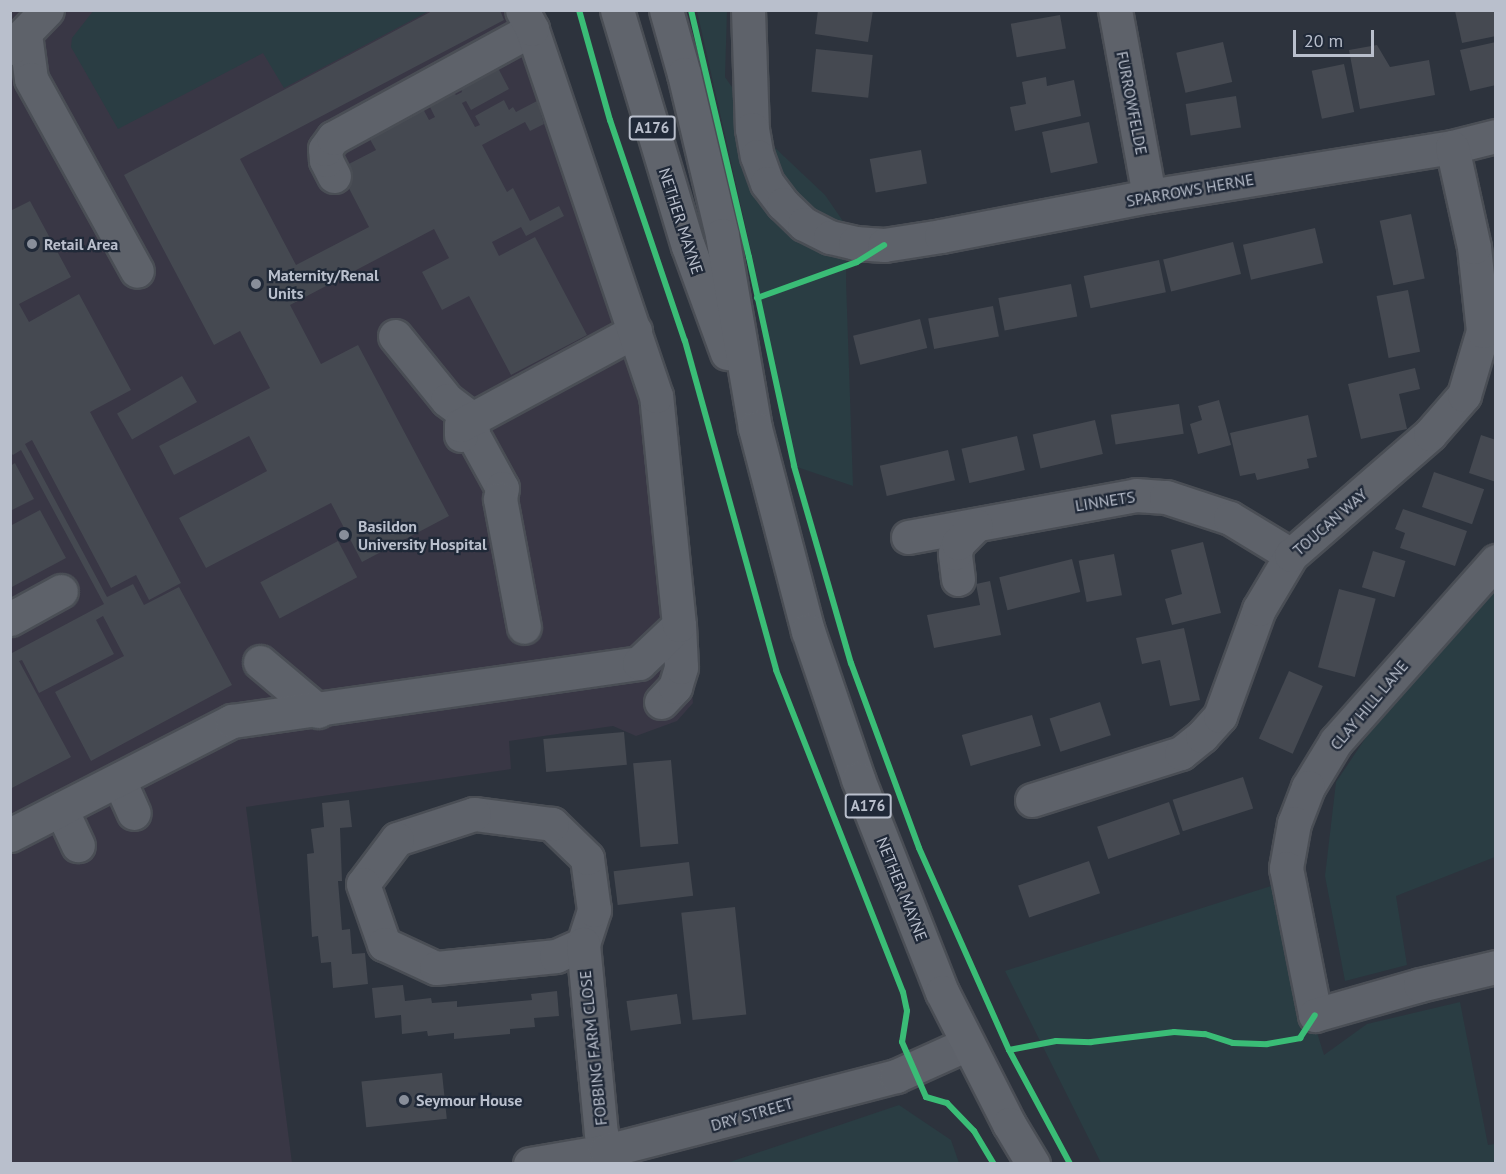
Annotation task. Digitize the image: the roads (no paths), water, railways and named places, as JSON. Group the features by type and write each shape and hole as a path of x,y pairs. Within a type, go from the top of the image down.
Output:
{"main road":[{"name":"NETHER MAYNE","path":"617,10 688,246 755,428"},
{"name":"NETHER MAYNE","path":"666,10 684,74 722,235 755,428 808,632 854,768 942,992 1033,1164"}],"street":[{"path":"47,10 18,41 31,79 136,271"},
{"name":"SPARROWS HERNE","path":"748,10 752,129 757,156 767,183 783,204 804,224 830,237 855,243 884,245 1149,196 1452,147 1496,136"},
{"name":"FURROWFELDE","path":"1115,10 1149,196"},
{"path":"334,176 326,160 325,149 333,138 527,20 656,396 679,625 681,668 675,687 661,702"},
{"name":"TOUCAN WAY","path":"1032,800 1181,753 1202,736 1220,716 1259,609 1291,555 1430,434 1464,395 1483,331 1474,247 1452,147"},
{"path":"472,419 635,331"},
{"path":"395,336 447,400 472,419 473,435 502,488 500,499 524,627"},
{"name":"LINNETS","path":"908,537 1136,495 1166,497 1230,518 1291,555"},
{"path":"958,579 955,553 958,543 976,525"},
{"name":"CLAY HILL LANE","path":"1496,561 1336,741 1308,787 1294,823 1286,868 1315,1015 1420,985 1496,967"},
{"path":"10,619 61,591"},
{"path":"10,835 232,721 318,711 639,663 679,625"},
{"path":"260,662 318,711"},
{"path":"119,780 134,813"},
{"path":"61,809 78,845"},
{"name":"FOBBING FARM CLOSE","path":"583,944 556,956 436,968 384,944 363,884 397,839 474,814 552,824 587,858 594,910 583,944 601,1133 606,1151"},
{"name":"DRY STREET","path":"530,1164 606,1151 896,1076 968,1044"}],"place":[{"name":"Retail Area","path":"32,244"},
{"name":"Maternity/Renal Units","path":"256,284"},
{"name":"Basildon University Hospital","path":"344,535"},
{"name":"Seymour House","path":"404,1100"}]}
